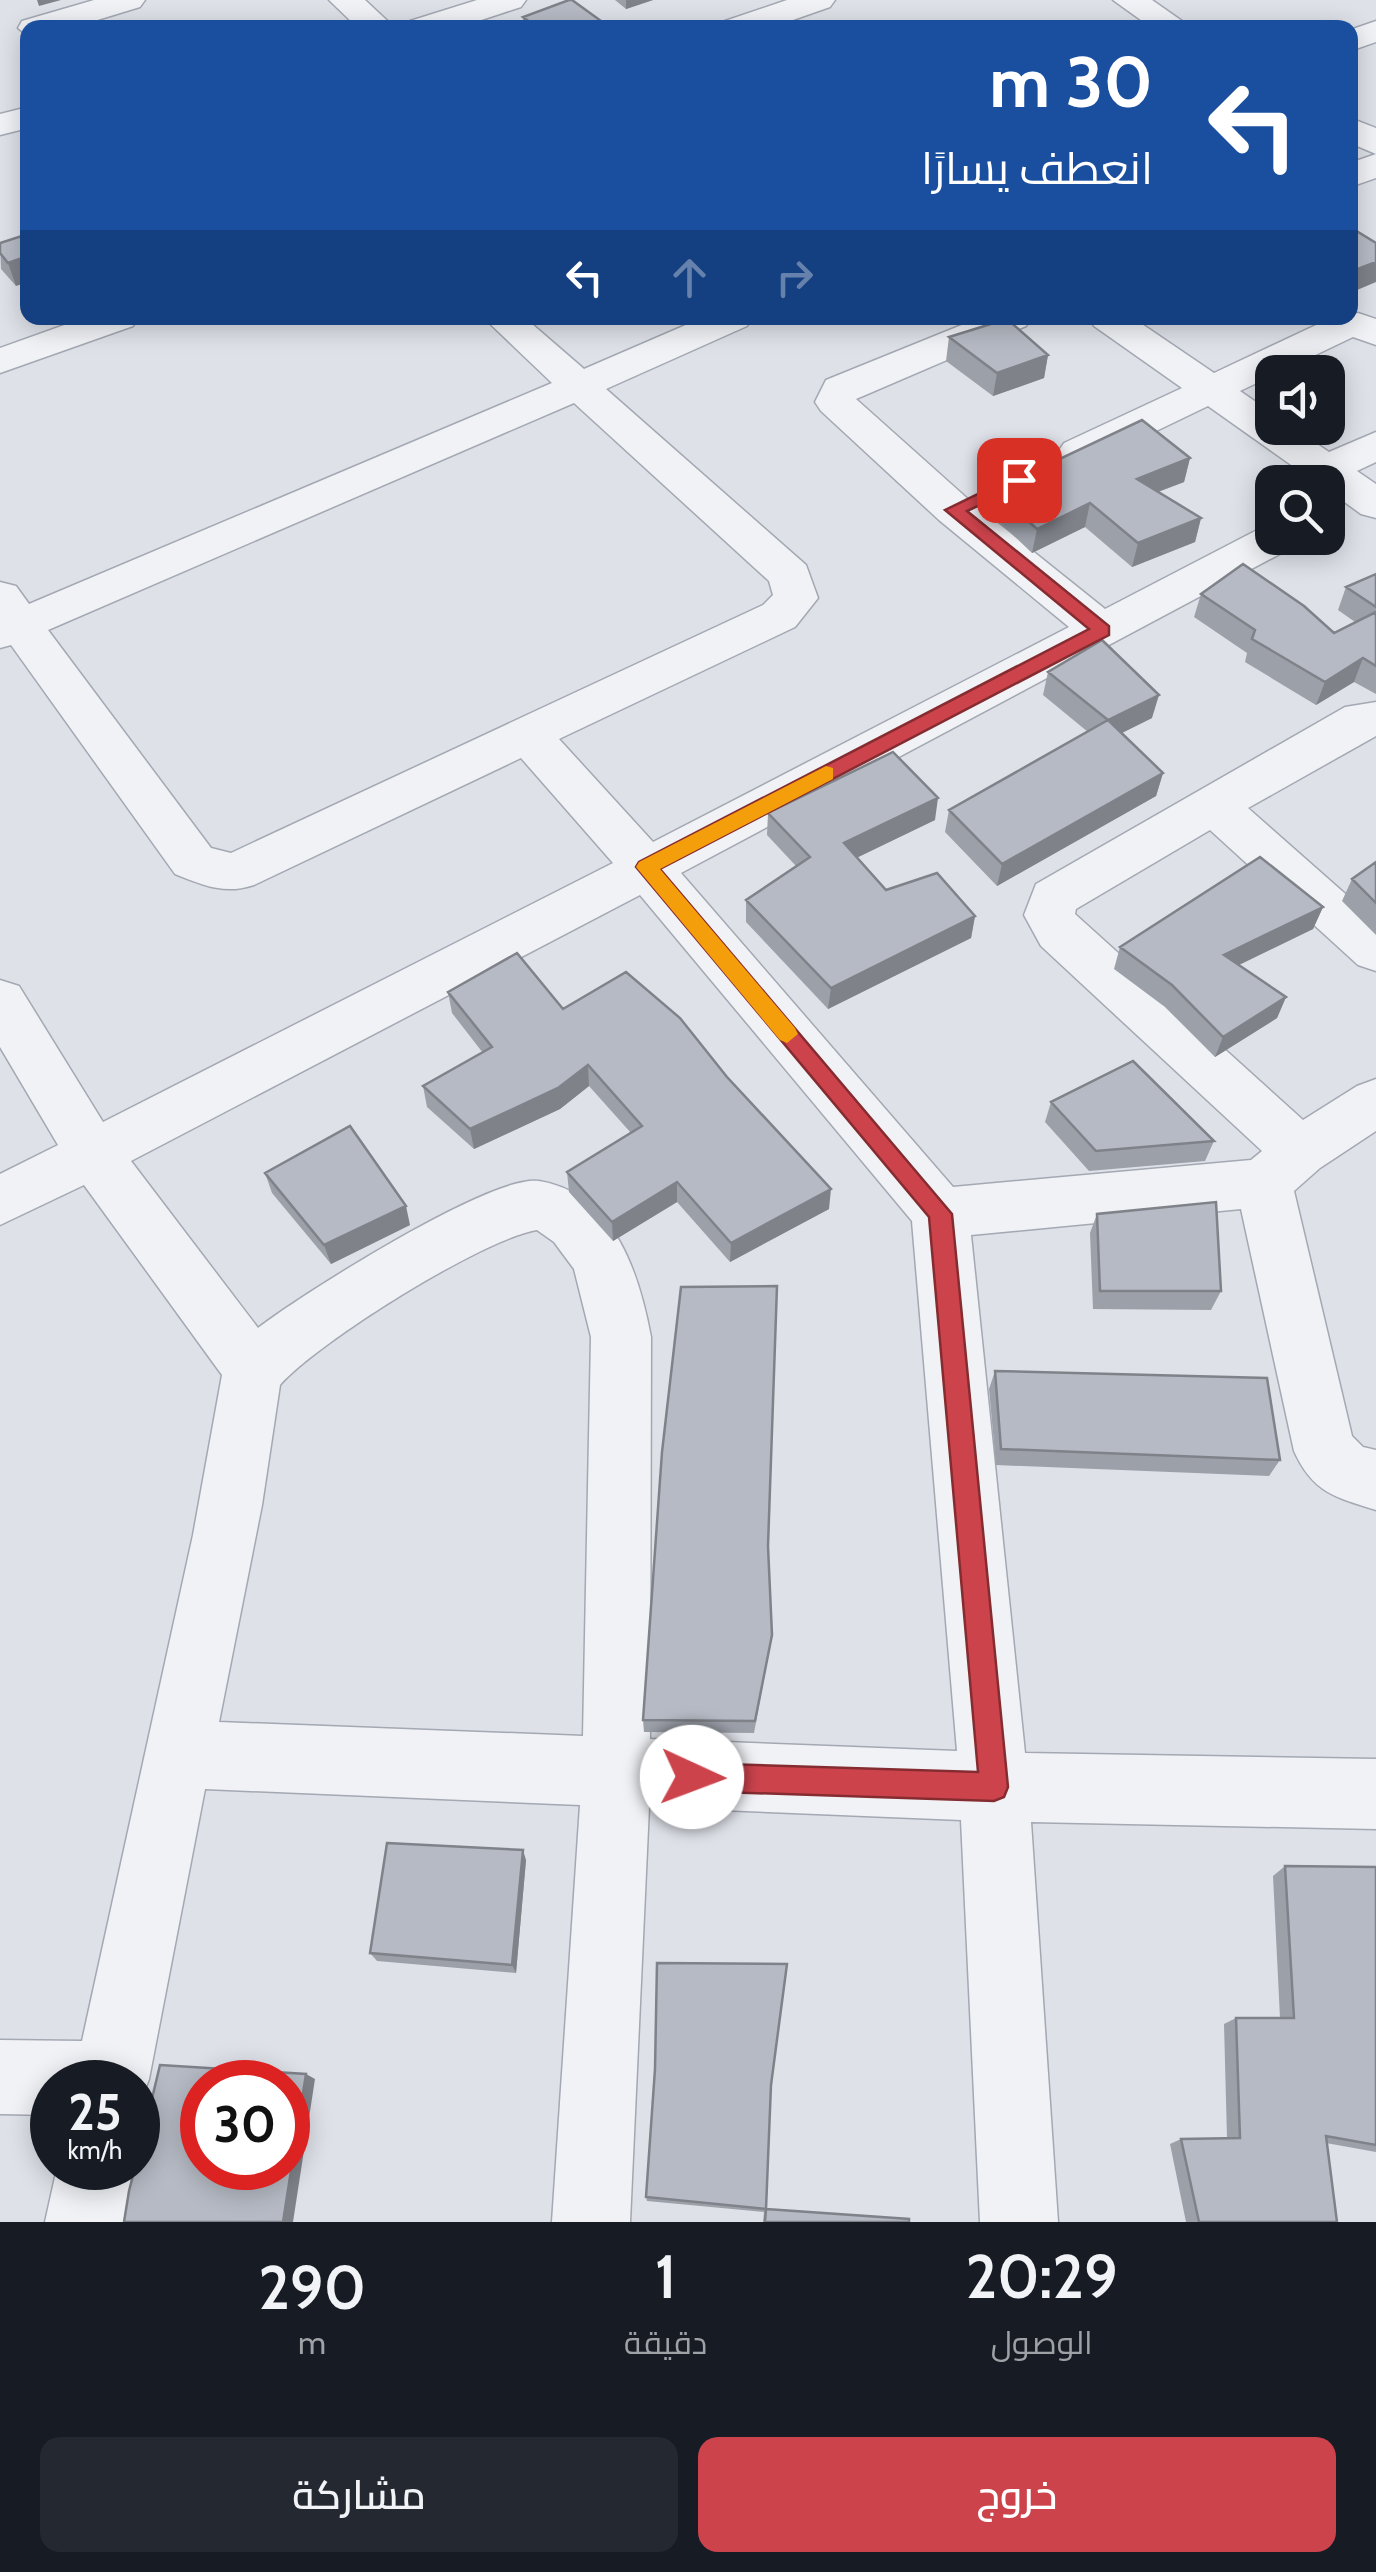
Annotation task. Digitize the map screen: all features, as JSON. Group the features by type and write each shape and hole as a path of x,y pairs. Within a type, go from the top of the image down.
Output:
{"street":[{"path":"59,20 129,0"},
{"path":"346,0 370,20"},
{"path":"447,20 510,0"},
{"path":"760,20 819,0"},
{"path":"1130,0 1163,20"},
{"path":"0,361 100,325"},
{"path":"511,325 580,386 790,575 796,598 780,616 236,872 205,867 188,854 6,618 371,478 580,386 717,325"},
{"path":"996,325 836,394 835,402 971,502 1102,630"},
{"path":"1118,325 1347,494 1376,446"},
{"path":"1040,470 1352,325"},
{"path":"0,1201 438,978 1255,549"},
{"path":"1376,720 1362,719 1216,808 1054,898 1050,915 1059,932 1282,1167 1325,1450 1344,1470 1376,1480"},
{"path":"527,734 646,867 940,1214 994,1787 1019,2222"},
{"path":"1216,808 1376,952"},
{"path":"0,1002 92,1153 254,1370"},
{"path":"940,1214 1282,1167 1376,1102"},
{"path":"115,2060 235,1486 254,1370 294,1334 344,1301 506,1210 540,1206 567,1218 588,1240 606,1273 620,1337 616,1774 591,2222"},
{"path":"178,1754 994,1787 1376,1794"},
{"path":"0,2077 30,2078"},
{"path":"84,2222 91,2190"}],"building":[{"path":"572,0 600,20 527,20 523,17"},
{"path":"1358,232 1376,243 1376,262 1358,269"},
{"path":"20,237 20,259 8,263 0,253 0,243"},
{"path":"988,325 1014,325 1048,355 997,373 949,337"},
{"path":"1142,420 1190,458 1137,479 1201,518 1138,543 1090,503 1037,529 994,490"},
{"path":"1243,564 1304,606 1334,633 1376,612 1376,666 1363,658 1325,682 1252,639 1255,630 1201,594"},
{"path":"1376,574 1376,607 1346,587"},
{"path":"1102,640 1159,695 1108,720 1048,672"},
{"path":"1108,720 1163,773 1002,864 949,810"},
{"path":"893,752 938,798 844,843 886,890 937,873 975,916 831,988 746,900 810,857 768,813"},
{"path":"1260,857 1323,907 1224,955 1286,997 1223,1037 1172,985 1120,947"},
{"path":"1376,862 1376,903 1352,879"},
{"path":"517,953 563,1009 626,972 680,1018 727,1077 831,1189 731,1243 677,1182 612,1222 567,1172 642,1126 588,1065 558,1088 470,1129 423,1086 492,1047 448,992"},
{"path":"1133,1061 1214,1141 1096,1151 1051,1102"},
{"path":"350,1126 406,1206 324,1245 265,1173"},
{"path":"1216,1202 1221,1291 1100,1291 1097,1214"},
{"path":"777,1286 768,1546 772,1635 755,1721 643,1720 662,1452 681,1287"},
{"path":"995,1371 1267,1378 1280,1460 1001,1449"},
{"path":"387,1843 523,1850 512,1965 370,1953"},
{"path":"1285,1866 1376,1867 1376,2145 1326,2136 1337,2222 1199,2222 1181,2139 1240,2138 1236,2018 1294,2018"},
{"path":"657,1963 787,1964 771,2085 766,2209 646,2197"},
{"path":"160,2065 180,2066 180,2190 288,2190 283,2222 124,2222 129,2191 160,2190"},
{"path":"766,2209 909,2219 909,2222 765,2222"}],"slow traffic":[{"path":"787,1034 646,867 826,774"}],"route":[{"path":"692,1777 994,1787 940,1214 646,867 1102,630 954,510 1019,480"}]}
